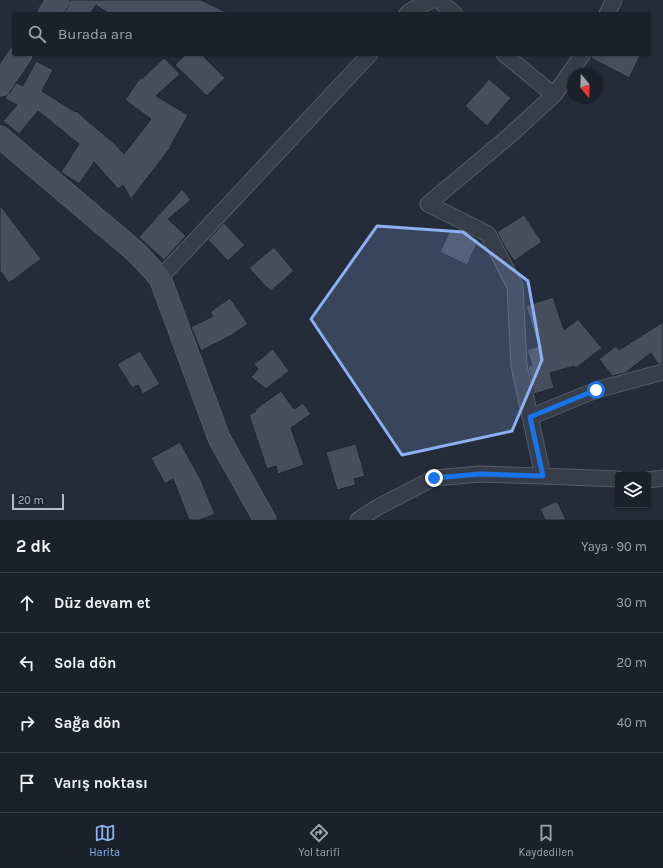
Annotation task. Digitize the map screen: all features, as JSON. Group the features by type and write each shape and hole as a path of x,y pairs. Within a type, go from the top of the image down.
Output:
{"street":[{"path":"49,12 58,0"},
{"path":"408,12 432,0"},
{"path":"438,0 453,12"},
{"path":"608,12 614,0"},
{"path":"0,85 20,56"},
{"path":"160,278 368,56"},
{"path":"506,56 554,95"},
{"path":"543,476 520,366 515,286 488,234 428,204 507,138 554,95 582,56"},
{"path":"0,137 137,254 160,278 219,438 264,520"},
{"path":"530,417 596,390 663,372"},
{"path":"358,520 378,507 434,478 480,474 615,479"},
{"path":"651,480 663,478"}],"highlighted area":[{"path":"377,226 463,232 528,281 542,360 512,431 402,455 311,319"}],"building":[{"path":"70,0 201,0 226,12 106,12 96,5 91,12 64,12"},
{"path":"184,56 203,56 225,78 207,96 175,65"},
{"path":"592,56 640,56 629,78 591,58"},
{"path":"164,58 180,74 156,96 188,115 171,147 131,199 123,185 118,189 94,162 79,184 61,172 79,144 38,111 19,134 3,121 17,105 5,99 7,94 16,83 23,86 36,61 53,70 42,91 75,112 76,111 115,144 124,154 151,119 125,100 140,78 143,78"},
{"path":"489,79 511,98 487,126 465,106"},
{"path":"182,189 191,200 168,219 186,236 164,260 139,237"},
{"path":"0,205 41,259 9,283 0,271"},
{"path":"524,215 542,242 514,261 497,232"},
{"path":"224,223 245,245 228,261 208,240"},
{"path":"451,228 479,240 467,265 440,252"},
{"path":"274,247 294,271 271,291 249,268"},
{"path":"553,297 564,330 578,319 602,348 576,368 574,366 550,373 554,388 534,394 528,366 532,365 527,350 538,346 526,306"},
{"path":"230,298 248,324 232,335 201,351 191,327 213,316 210,312"},
{"path":"663,322 663,363 658,364 651,353 625,373 612,376 599,359 616,346 619,350"},
{"path":"273,349 289,371 266,389 251,377 258,369 254,364"},
{"path":"140,351 160,384 143,394 138,385 132,388 117,364"},
{"path":"281,391 294,409 303,403 311,414 291,428 304,465 278,474 276,466 267,469 249,415"},
{"path":"180,442 201,480 215,514 200,520 189,520 173,479 165,484 151,458"},
{"path":"356,444 365,476 354,479 356,485 337,490 326,452"},
{"path":"557,501 566,520 545,520 540,509"}],"route":[{"path":"434,478 480,474 543,476 530,417 596,390"}]}
